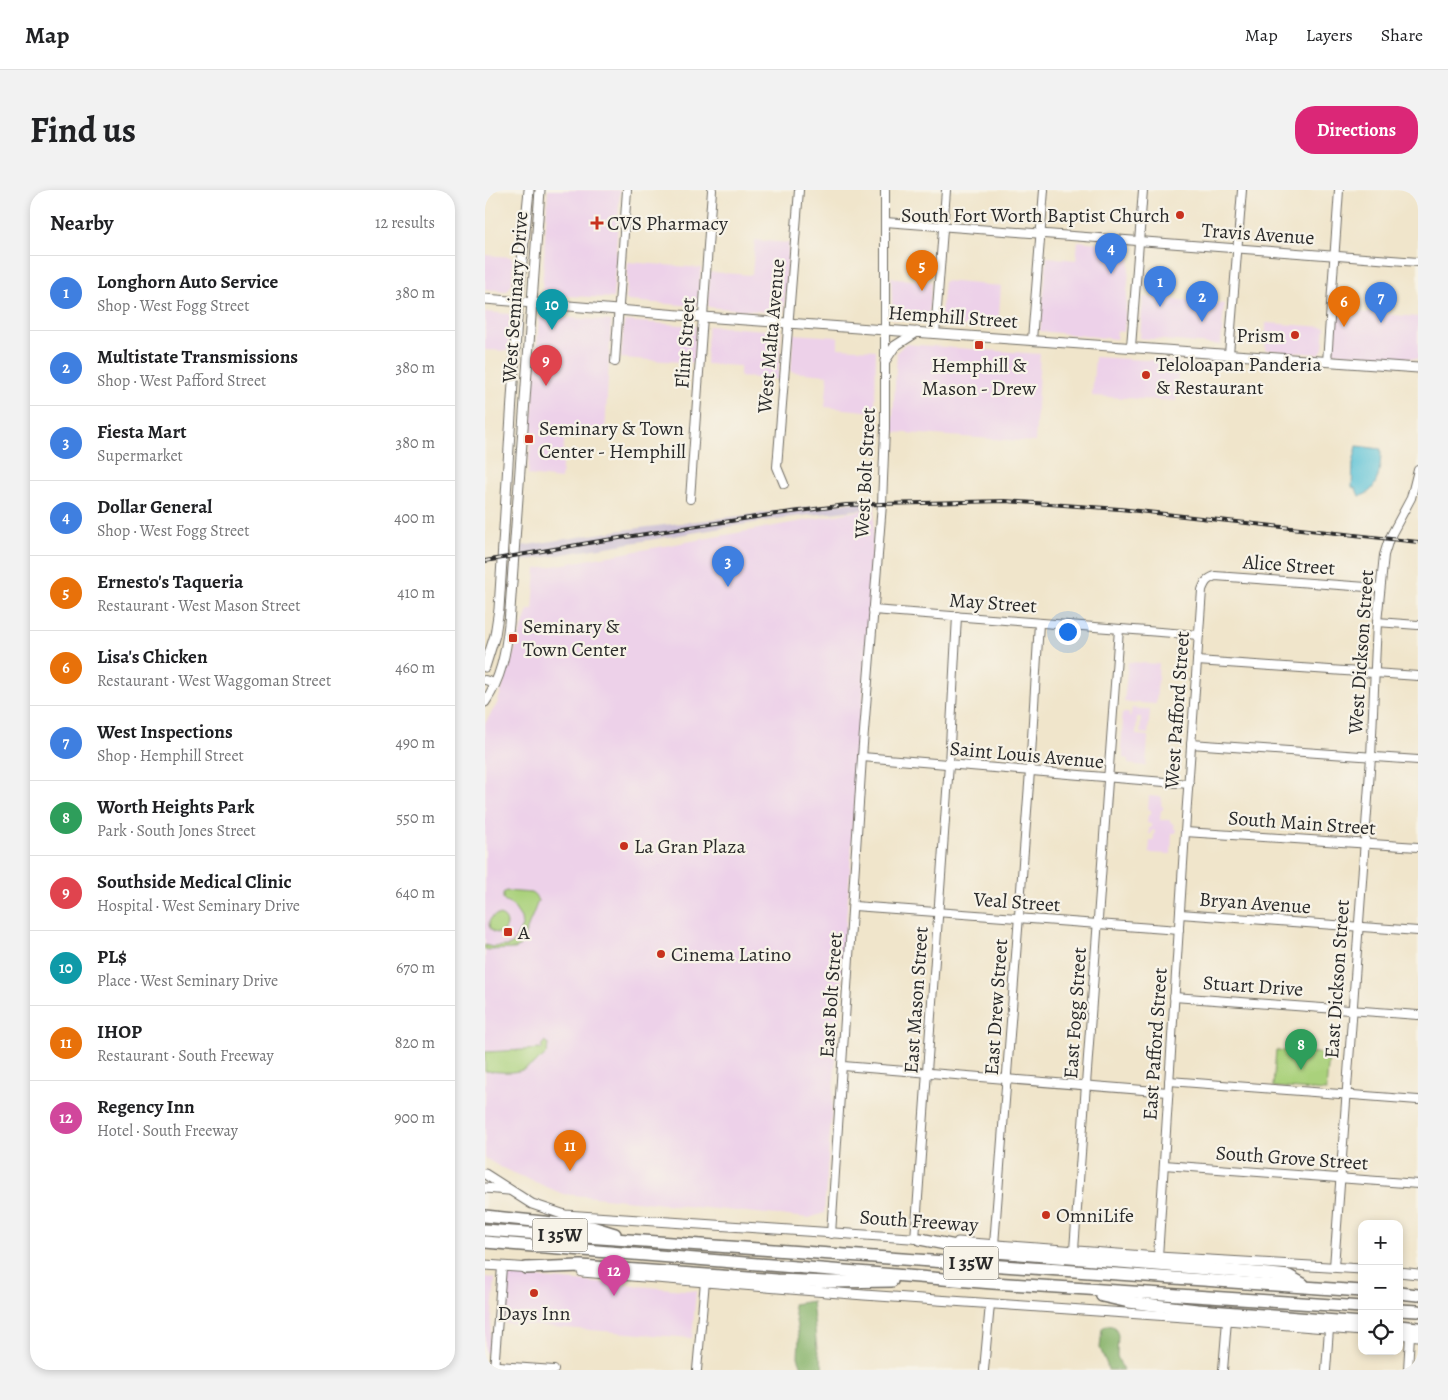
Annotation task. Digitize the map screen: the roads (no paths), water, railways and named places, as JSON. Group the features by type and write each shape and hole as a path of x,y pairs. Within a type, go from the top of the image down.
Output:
{"highway":[{"path":"485,1216 592,1227 636,1240"},
{"name":"South Freeway","path":"485,1230 1358,1290"},
{"path":"918,1239 995,1252 1289,1276 1306,1286"},
{"name":"I 35W","path":"485,1242 1062,1288 1358,1307"},
{"path":"526,1268 581,1266 821,1282 962,1280"},
{"path":"1062,1288 1129,1302 1197,1310 1358,1323"},
{"path":"1403,1293 1418,1295"},
{"path":"1403,1310 1418,1311"},
{"path":"1403,1328 1415,1333"}],"main road":[{"name":"West Seminary Drive","path":"485,667 495,635 499,609 518,302 529,190"},
{"name":"West Seminary Drive","path":"485,702 495,684 503,663 509,624 540,190"},
{"name":"Hemphill Street","path":"485,300 1418,368"},
{"path":"885,361 895,346 917,332"},
{"path":"510,423 523,428"},
{"name":"South Freeway","path":"485,1174 532,1204 565,1215 1158,1257 1358,1269"},
{"path":"485,1188 508,1190"},
{"path":"485,1265 864,1295 1227,1320 1358,1332"},
{"path":"1403,1272 1418,1274"}],"street":[{"path":"615,362 627,190"},
{"name":"Flint Street","path":"690,499 712,190"},
{"name":"West Malta Avenue","path":"784,484 777,467 799,190"},
{"name":"West Bolt Street","path":"862,757 885,428 885,190"},
{"path":"935,334 946,190"},
{"path":"1032,340 1044,190"},
{"path":"1131,347 1143,190"},
{"path":"1229,354 1242,190"},
{"path":"1327,362 1339,190"},
{"name":"Travis Avenue","path":"885,222 1418,262"},
{"name":"West Dickson Street","path":"1363,844 1371,757 1377,622 1384,555 1389,539 1414,500 1418,471"},
{"name":"Alice Street","path":"1202,590 1204,582 1208,578 1215,576 1380,588"},
{"name":"West Pafford Street","path":"1185,832 1202,590"},
{"name":"May Street","path":"873,610 1199,635"},
{"name":"East Mason Street","path":"918,1239 957,616"},
{"path":"1377,622 1418,625"},
{"name":"East Drew Street","path":"994,1245 1039,623"},
{"name":"East Fogg Street","path":"1074,1250 1119,629"},
{"path":"1197,661 1418,676"},
{"path":"485,680 495,684"},
{"path":"1191,744 1418,760"},
{"name":"Saint Louis Avenue","path":"862,757 1189,784"},
{"name":"East Bolt Street","path":"831,1234 862,757"},
{"name":"South Main Street","path":"1185,832 1418,847"},
{"name":"East Pafford Street","path":"1158,1257 1185,832"},
{"name":"East Dickson Street","path":"1334,1267 1363,844"},
{"name":"Veal Street","path":"853,906 1179,930"},
{"name":"Bryan Avenue","path":"1180,914 1418,931"},
{"name":"Stuart Drive","path":"1174,997 1418,1015"},
{"path":"843,1066 1168,1092"},
{"path":"1169,1082 1418,1100"},
{"name":"South Grove Street","path":"1164,1165 1418,1184"},
{"path":"494,1368 501,1267"},
{"path":"697,1370 705,1281"},
{"path":"984,1370 990,1304"},
{"path":"1223,1370 1227,1320"},
{"path":"1326,1370 1329,1329"},
{"path":"1408,1370 1415,1333"},
{"path":"485,1365 494,1368 554,1370"}],"water":[{"path":"1357,446 1381,449 1379,470 1375,484 1366,494 1359,496 1356,489 1352,487 1353,463"}],"railway":[{"path":"485,561 600,541 846,505 1005,501 1120,509 1418,542"}],"place":[{"name":"South Fort Worth Baptist Church","path":"1180,215"},
{"name":"CVS Pharmacy","path":"597,223"},
{"name":"Dollar General","path":"1111,274"},
{"name":"Ernesto's Taqueria","path":"922,291"},
{"name":"Longhorn Auto Service","path":"1160,307"},
{"name":"Multistate Transmissions","path":"1202,322"},
{"name":"West Inspections","path":"1381,323"},
{"name":"Lisa's Chicken","path":"1344,327"},
{"name":"PL$","path":"552,330"},
{"name":"Prism","path":"1295,335"},
{"name":"Hemphill & Mason - Drew","path":"979,345"},
{"name":"Teloloapan Panderia & Restaurant","path":"1146,375"},
{"name":"Southside Medical Clinic","path":"546,386"},
{"name":"Seminary & Town Center - Hemphill","path":"529,439"},
{"name":"Fiesta Mart","path":"728,587"},
{"name":"Seminary & Town Center","path":"513,638"},
{"name":"La Gran Plaza","path":"624,846"},
{"name":"A","path":"508,932"},
{"name":"Cinema Latino","path":"661,954"},
{"name":"Worth Heights Park","path":"1301,1070"},
{"name":"IHOP","path":"570,1171"},
{"name":"OmniLife","path":"1046,1215"},
{"name":"Days Inn","path":"534,1293"},
{"name":"Regency Inn","path":"614,1296"}]}
